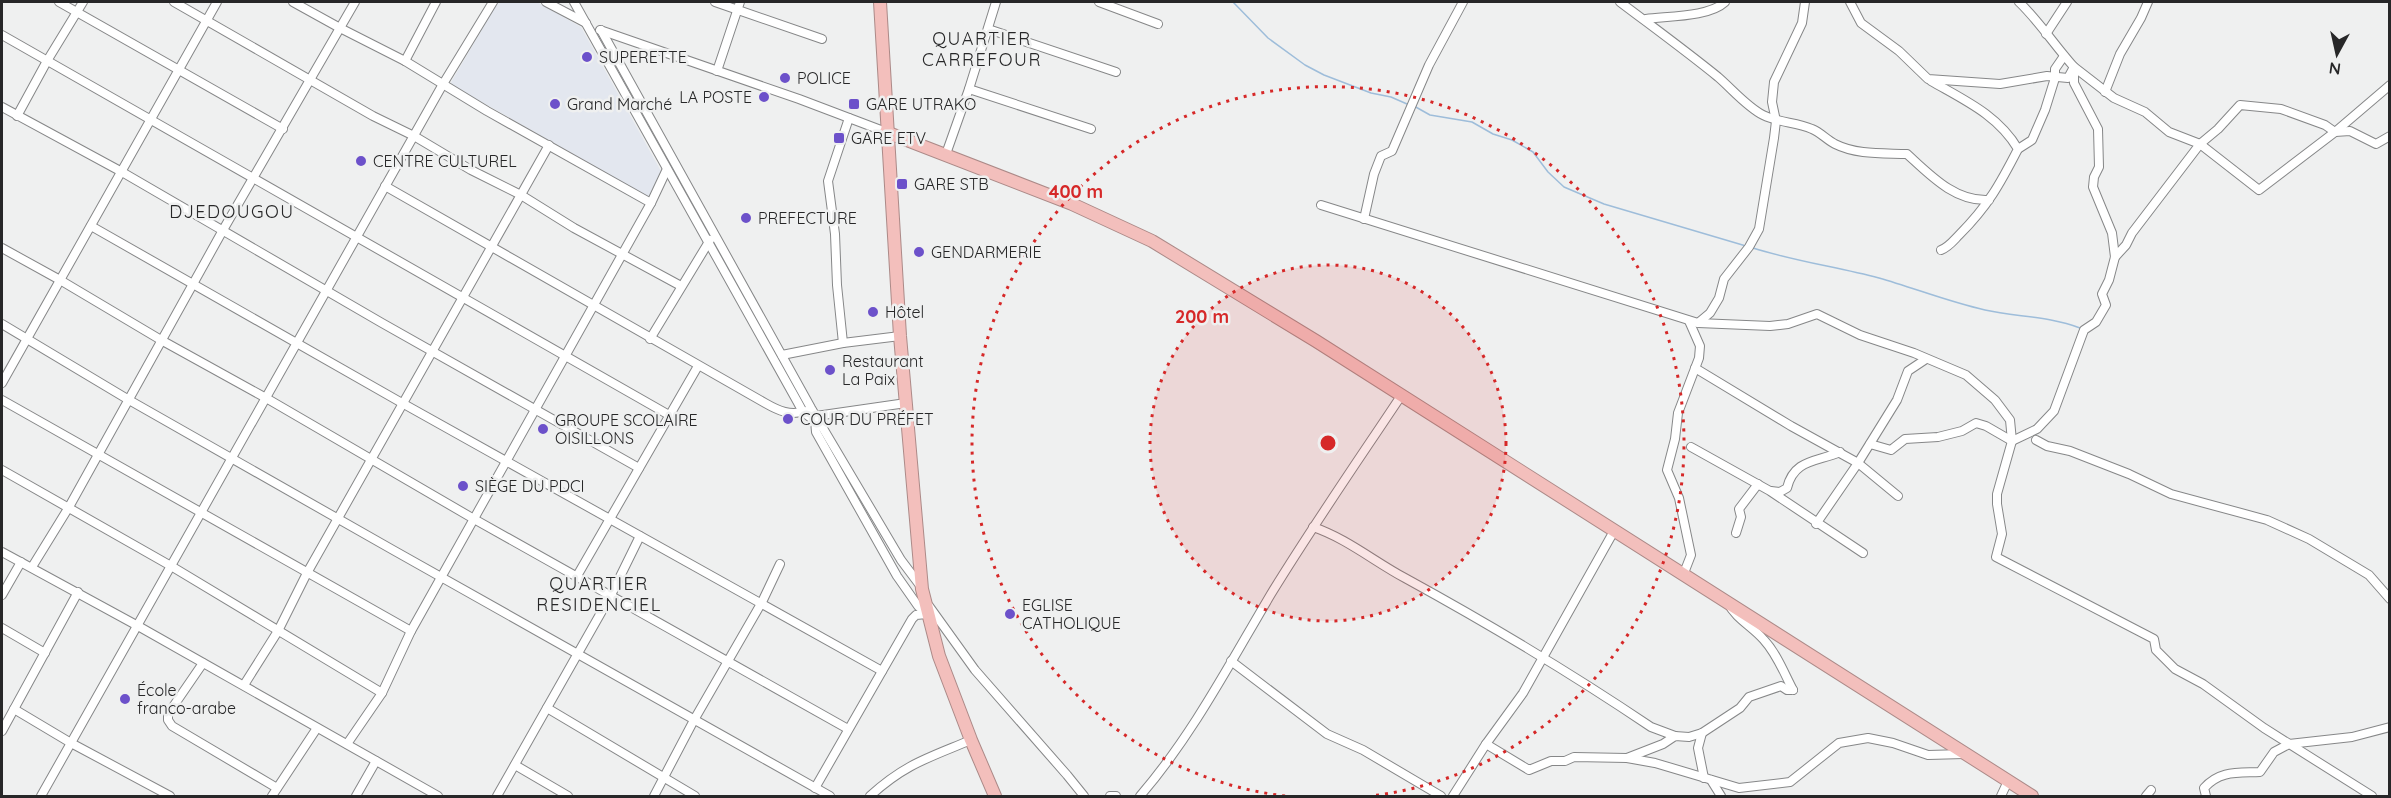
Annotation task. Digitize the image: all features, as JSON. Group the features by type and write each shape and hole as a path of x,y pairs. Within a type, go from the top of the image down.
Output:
{"highway":[{"path":"879,2 900,336 923,593 939,656 970,740 995,796"},
{"path":"886,132 1072,204 1152,241 1286,322 1614,531 1684,573 2032,796"}],"street":[{"path":"58,2 283,129"},
{"path":"17,116 83,2"},
{"path":"174,2 373,116 414,136 471,170 521,195 574,228 681,285"},
{"path":"2,382 218,2"},
{"path":"293,2 405,61 488,111 651,203"},
{"path":"32,567 69,507 223,230 356,2"},
{"path":"405,61 436,2"},
{"path":"41,796 443,84 493,2"},
{"path":"546,2 601,30 886,132"},
{"path":"574,2 707,244 901,560 975,670 1084,796"},
{"path":"715,2 739,5 822,39"},
{"path":"946,154 996,2"},
{"path":"1099,2 1158,24"},
{"path":"1364,219 1374,174 1381,156 1392,151 1429,65 1463,2"},
{"path":"1620,2 1646,19 1740,95 1752,108 1776,121 1811,129 1849,149 1865,153 1906,154 1936,181 1951,191 1979,201 1989,200"},
{"path":"1646,19 1710,11 1725,2"},
{"path":"1698,323 1710,313 1719,298 1724,279 1749,247 1759,229 1776,121 1772,102 1774,82 1802,23 1805,2"},
{"path":"1850,2 1861,23 1899,51 1928,79 1989,114 2010,136 2018,149"},
{"path":"2019,2 2035,17 2074,67 2105,92 2145,112 2169,132 2200,144 2259,190 2335,132 2390,85"},
{"path":"2046,34 2067,2"},
{"path":"2105,92 2120,54 2148,2"},
{"path":"717,71 739,5"},
{"path":"988,29 1116,72"},
{"path":"601,30 782,355 815,421 816,432 897,576 927,615"},
{"path":"2,35 255,177 357,238 669,415"},
{"path":"1941,250 1946,248 1969,225 1989,200 2018,149 2032,141 2055,78 2055,69 2064,56"},
{"path":"1928,79 2000,84 2047,76 2068,78 2074,67"},
{"path":"2012,441 2037,429 2054,411 2084,330 2096,322 2106,305 2102,294 2109,280 2115,257 2112,233 2093,187 2094,177 2099,167 2098,129 2074,83 2074,67"},
{"path":"969,89 1091,129"},
{"path":"2115,257 2200,144 2218,129 2240,105 2281,110 2325,125 2335,132 2350,131 2376,144 2390,136"},
{"path":"2,107 122,172 639,468"},
{"path":"843,343 835,234 828,181 849,118"},
{"path":"244,685 278,631 307,573 549,145"},
{"path":"347,744 382,693 411,631 651,203 667,169"},
{"path":"385,186 779,411 795,413 906,403"},
{"path":"1321,205 1698,323 1770,326 1788,324 1817,314 1860,335 1914,353 1966,375 1995,400 2010,420 2012,441 1997,494 1996,504 2002,534 1996,557 2154,639 2156,650 2175,669 2203,684 2264,729 2372,796"},
{"path":"91,226 297,344 882,671"},
{"path":"650,339 714,234"},
{"path":"2,248 474,519 848,729"},
{"path":"1684,573 1690,555 1679,498 1667,466 1675,439 1678,413 1699,358 1700,346 1689,321"},
{"path":"2,324 129,400 441,578 830,796"},
{"path":"782,355 843,343 900,336"},
{"path":"1816,524 1858,463 1897,400 1908,371 1926,359"},
{"path":"577,576 698,366"},
{"path":"1695,368 1858,463 1898,496"},
{"path":"1140,796 1191,728 1313,527 1401,396"},
{"path":"2,400 411,631"},
{"path":"1870,444 1891,450 1905,439 1938,437 1962,431 1976,423 2012,441"},
{"path":"2036,441 2070,451 2129,474 2171,494 2277,525 2318,544 2369,575 2390,599"},
{"path":"1691,447 1770,491 1816,524 1863,553"},
{"path":"1770,491 1780,492 1787,488 1790,478 1807,462 1821,460 1840,452"},
{"path":"2,470 171,566 382,693"},
{"path":"1736,533 1741,517 1739,509 1758,484"},
{"path":"1313,527 1331,534 1544,657 1651,727 1675,736 1689,737 1702,733 1740,708 1749,697 1781,686 1787,690 1793,690 1763,638 1733,614 1728,603"},
{"path":"1454,796 1486,744 1523,693 1614,531"},
{"path":"497,796 611,595 640,536"},
{"path":"2,552 244,685 433,795"},
{"path":"2,595 21,562"},
{"path":"654,796 665,779 694,720 762,602 780,564"},
{"path":"2,731 78,592"},
{"path":"815,788 912,619 916,615 927,615"},
{"path":"2,628 45,653"},
{"path":"1231,661 1327,734 1363,750 1441,796"},
{"path":"203,663 172,709 168,720 176,730 277,788"},
{"path":"547,708 695,796"},
{"path":"14,709 71,743 170,796"},
{"path":"2206,796 2204,788 2213,778 2226,774 2260,772 2274,752 2289,744 2352,737 2390,727"},
{"path":"272,796 317,728"},
{"path":"1702,733 1698,748 1707,779 1721,796"},
{"path":"1627,758 1663,744 1675,736"},
{"path":"1486,744 1529,770 1551,761 1565,761 1574,757 1627,758 1655,763 1739,788 1790,782 1839,742 1868,738 1893,743 1928,755 1965,754"},
{"path":"870,796 888,780 911,765 970,740"},
{"path":"356,796 376,761"},
{"path":"515,765 568,796"},
{"path":"2001,796 2008,781"},
{"path":"1110,796 1116,796"}],"shaded area":[{"name":"Grand Marché","path":"498,2 537,2 581,27 661,171 649,197 450,84"}],"waterway":[{"path":"1233,2 1268,38 1305,65 1371,93 1391,97 1407,104"},
{"path":"1414,106 1430,115 1472,122 1493,134 1512,140 1533,152 1548,172 1564,187 1604,204 1746,246"},
{"path":"1753,248 1879,278 1972,307 2056,321 2080,328"}],"place":[{"name":"SUPERETTE","path":"587,57"},
{"name":"POLICE","path":"785,78"},
{"name":"LA POSTE","path":"764,97"},
{"name":"Grand Marché","path":"555,104"},
{"name":"GARE UTRAKO","path":"854,104"},
{"name":"GARE ETV","path":"839,138"},
{"name":"CENTRE CULTUREL","path":"361,161"},
{"name":"GARE STB","path":"902,184"},
{"name":"PREFECTURE","path":"746,218"},
{"name":"GENDARMERIE","path":"919,252"},
{"name":"Hôtel","path":"873,312"},
{"name":"Restaurant La Paix","path":"830,370"},
{"name":"COUR DU PRÉFET","path":"788,419"},
{"name":"GROUPE SCOLAIRE OISILLONS","path":"543,429"},
{"name":"SIÈGE DU PDCI","path":"463,486"},
{"name":"EGLISE CATHOLIQUE","path":"1010,614"},
{"name":"École franco-arabe","path":"125,699"}],"district":[{"name":"QUARTIER CARREFOUR","path":"982,49"},
{"name":"DJEDOUGOU","path":"232,212"},
{"name":"QUARTIER RESIDENCIEL","path":"599,594"}]}
